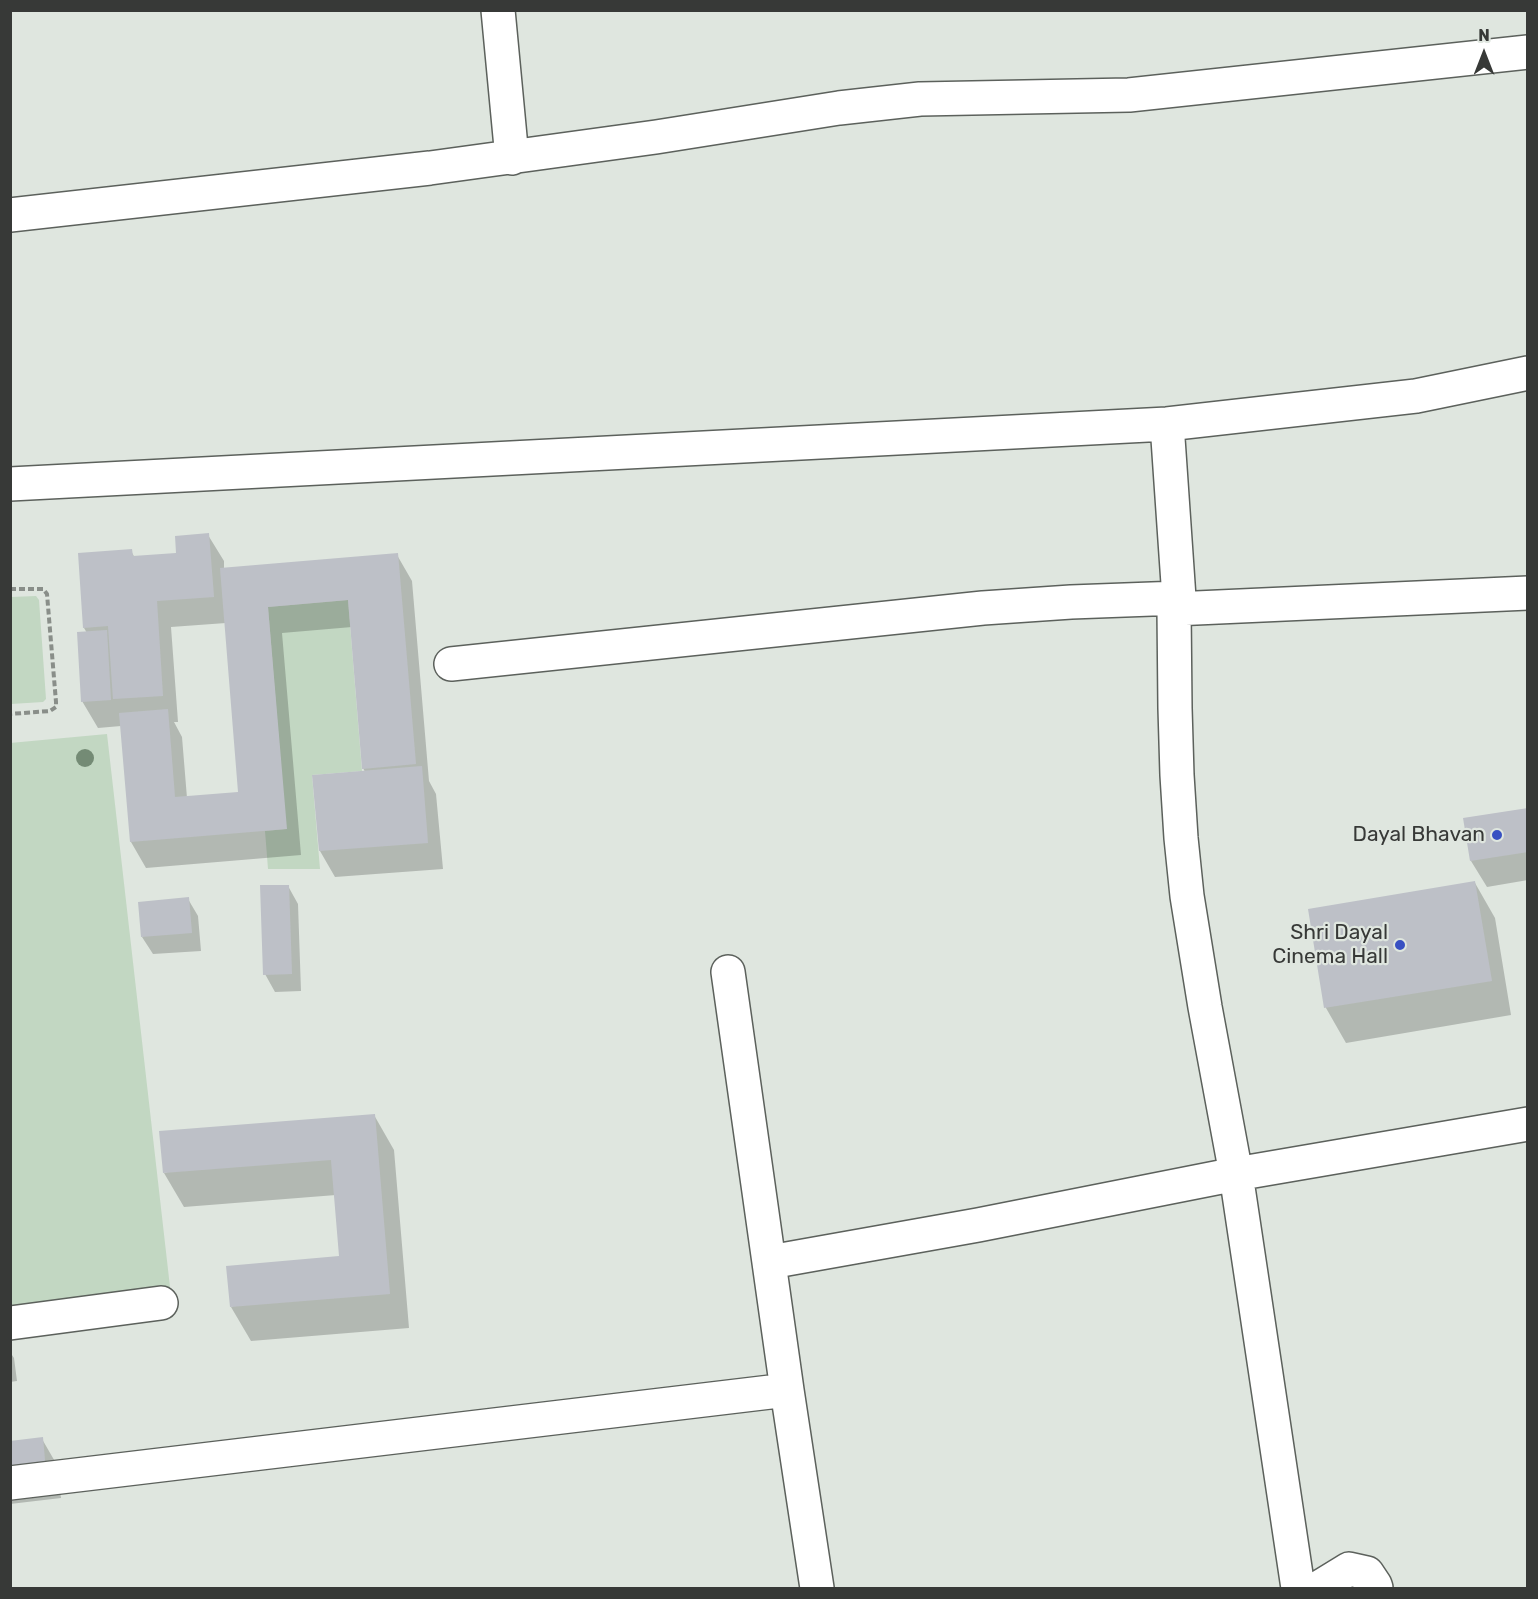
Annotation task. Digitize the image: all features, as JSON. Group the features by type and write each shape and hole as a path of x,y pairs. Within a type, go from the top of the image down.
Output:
{"street":[{"path":"498,10 512,158"},
{"path":"10,215 512,158 839,108 920,99 1129,95 1527,52"},
{"path":"10,484 1167,424 1416,396 1527,373"},
{"path":"1167,424 1176,603 1174,708 1181,838 1196,955 1236,1174 1298,1588"},
{"path":"451,664 971,609 1071,602 1176,603 1527,593"},
{"path":"728,972 817,1588"},
{"path":"770,1262 978,1225 1236,1174 1527,1124"},
{"path":"10,1323 161,1303"},
{"path":"10,1483 787,1390"},
{"path":"1318,1588 1349,1569 1366,1574 1376,1588"}],"path":[{"path":"10,589 42,589 48,594 56,707 50,711 10,714"}],"green space":[{"path":"36,596 39,600 46,699 43,702 11,704 11,597"},
{"path":"348,600 362,771 312,775 320,869 268,869 265,831 286,829 268,607"},
{"path":"107,734 170,1287 11,1309 10,743"}],"building":[{"path":"209,533 214,597 157,601 163,696 113,699 108,626 83,628 78,553 132,549 133,556 176,553 175,536"},
{"path":"398,553 416,764 362,769 348,600 268,607 287,829 130,842 119,713 168,709 175,797 238,792 220,568"},
{"path":"107,630 111,700 81,702 77,632"},
{"path":"422,766 428,843 319,851 312,775"},
{"name":"Dayal Bhavan","path":"1528,808 1528,852 1470,861 1463,818"},
{"name":"Shri Dayal Cinema Hall","path":"1475,881 1492,981 1324,1008 1308,909"},
{"path":"260,885 289,885 292,974 263,975"},
{"path":"189,897 192,933 141,937 138,902"},
{"path":"375,1114 390,1294 230,1307 226,1266 339,1256 331,1160 163,1173 159,1131"},
{"path":"43,1437 46,1472 10,1476 10,1441"}],"place":[{"name":"Dayal Bhavan","path":"1497,835"},
{"name":"Shri Dayal Cinema Hall","path":"1400,945"}]}
